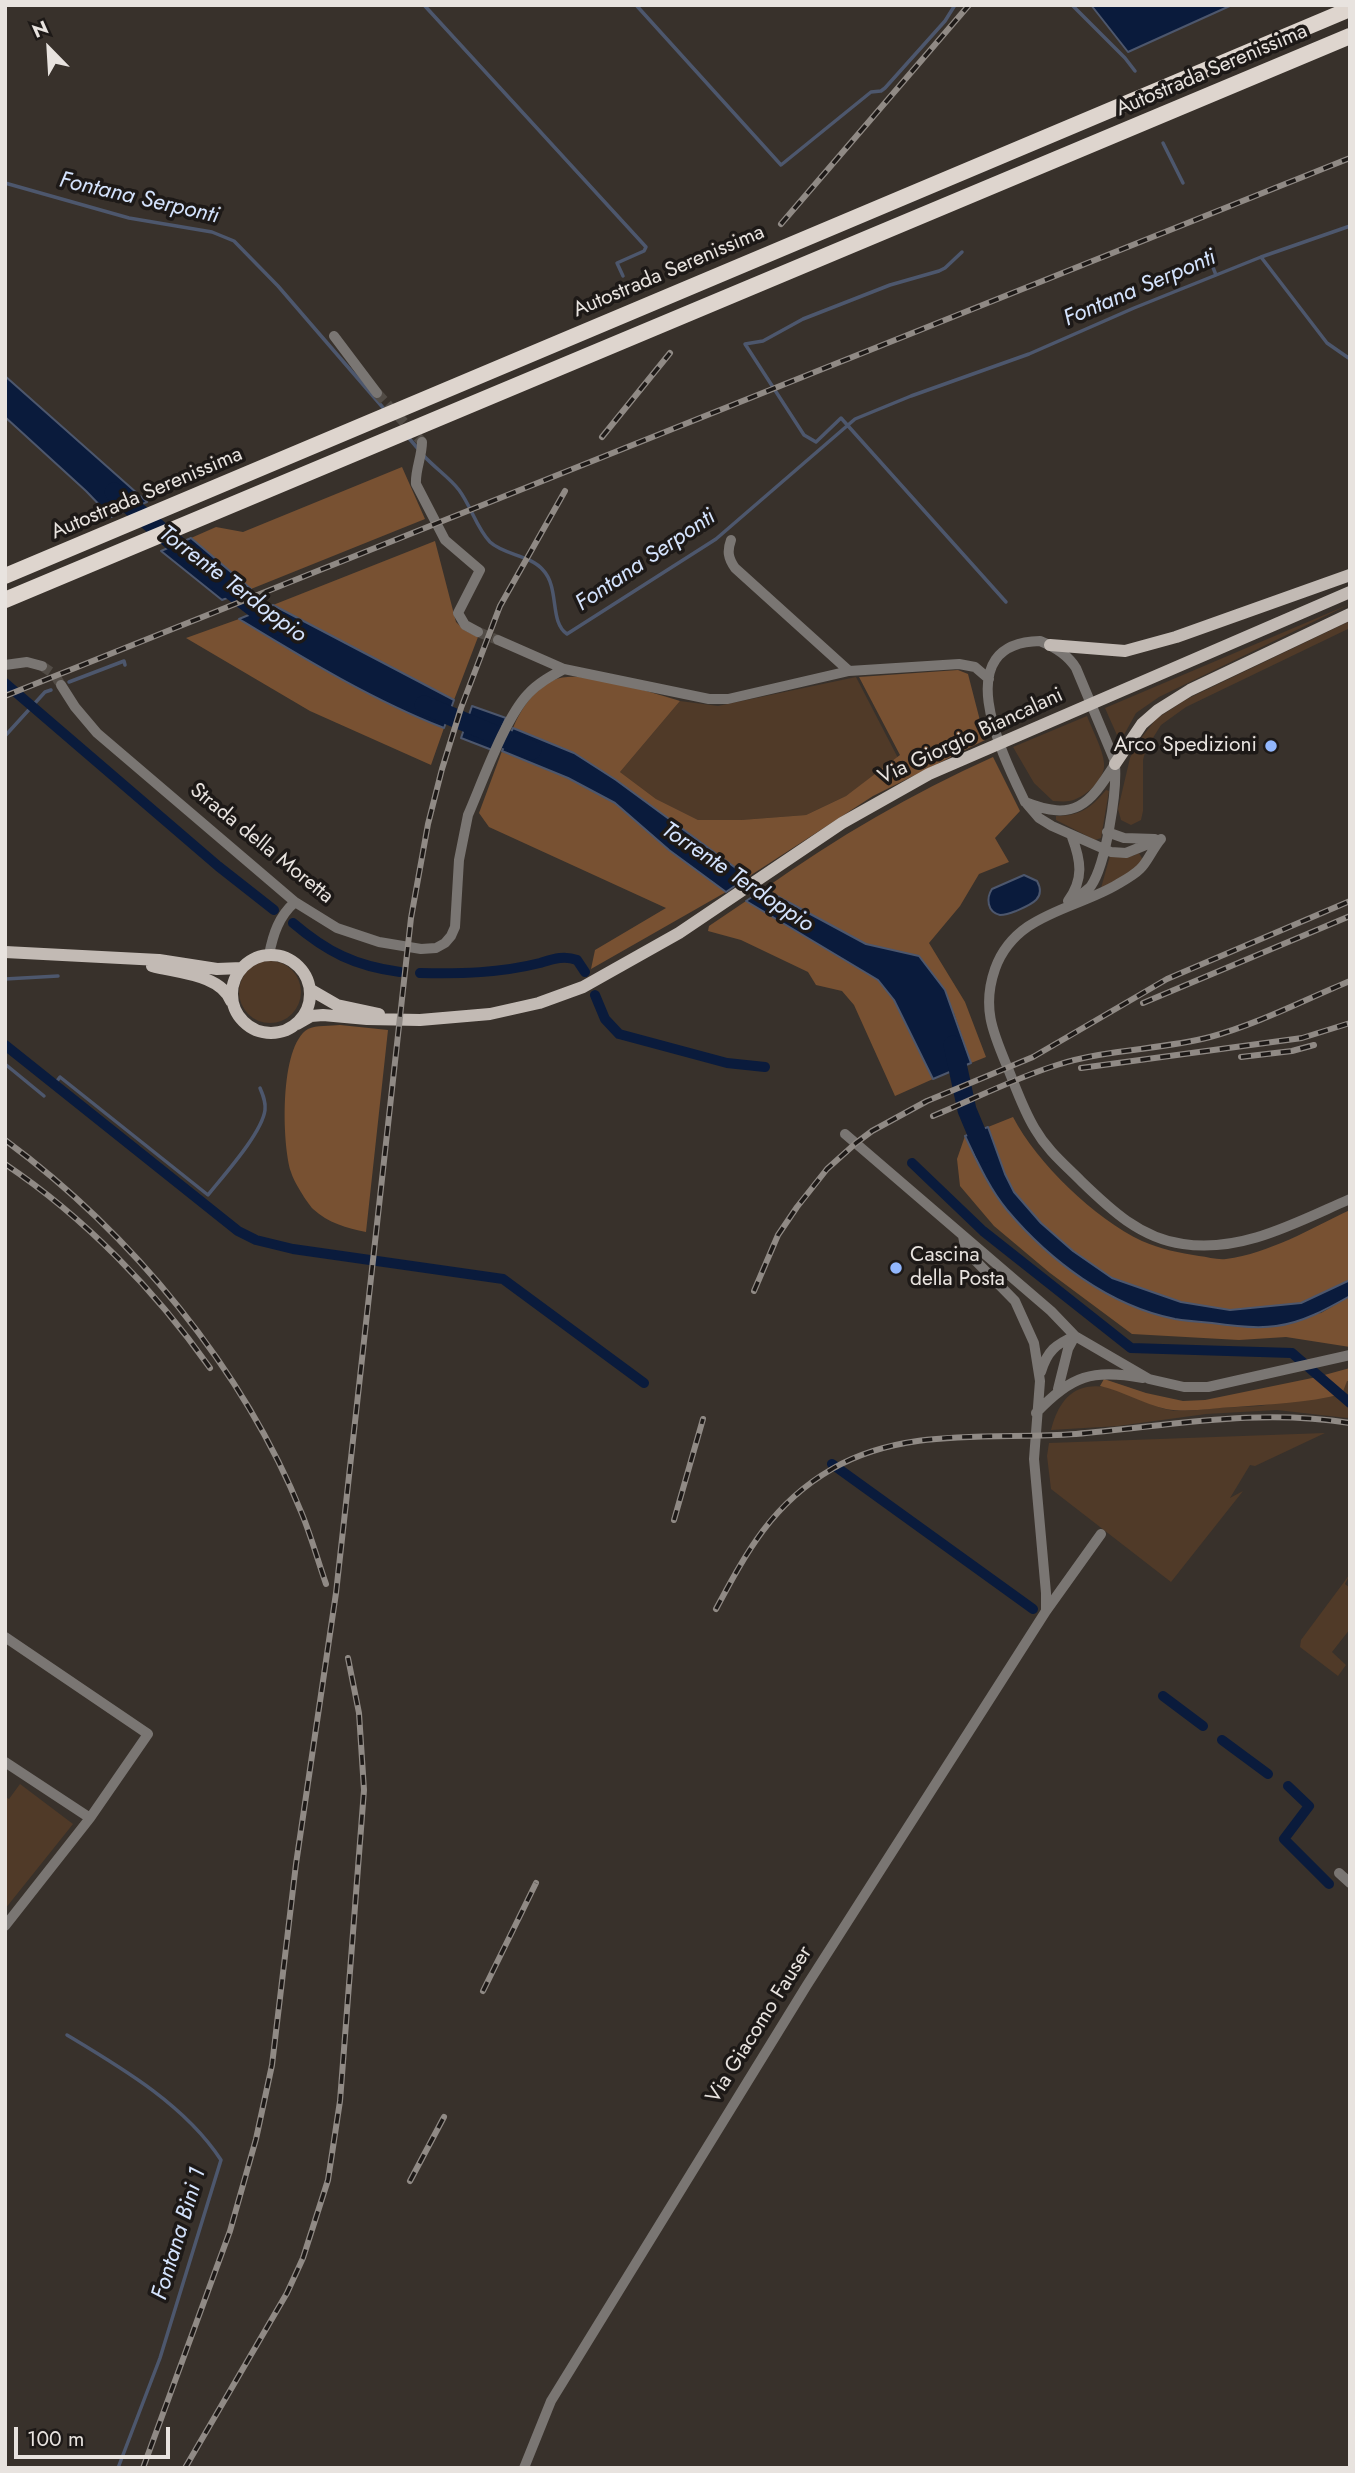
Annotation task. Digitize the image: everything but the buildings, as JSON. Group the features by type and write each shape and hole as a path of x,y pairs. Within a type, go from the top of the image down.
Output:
{"highway":[{"name":"Autostrada Serenissima","path":"5,576 1350,9"},
{"name":"Autostrada Serenissima","path":"5,600 1350,36"}],"main road":[{"path":"1050,645 1125,651 1176,637 1350,575"},
{"name":"Via Giorgio Biancalani","path":"392,1019 453,1018 502,1012 539,1003 604,976 679,933 842,823 929,774 1009,737 1350,592"},
{"path":"1115,764 1142,724 1157,709 1190,690 1350,614"},
{"path":"5,952 79,954 131,960 173,961 217,969 242,968"},
{"path":"233,1005 232,991 242,968 250,961 269,955 281,956 292,960 301,968 311,990 310,1003 298,1024"},
{"path":"131,960 213,983 224,989 239,1016 248,1026 260,1032 273,1034 286,1031 311,1016 392,1019"},
{"path":"311,990 337,1005 392,1019"}],"street":[{"path":"334,336 377,393"},
{"path":"422,449 415,475 416,484 445,540 480,570 458,613 465,625 478,632"},
{"path":"731,540 729,560 735,568 849,671"},
{"path":"498,640 564,669 709,699 728,699 849,671 958,664 975,667 989,679"},
{"path":"1065,906 1090,888 1097,874 1104,850 1116,781 1115,764 1076,668 1070,660 1040,641 1012,646 999,656 986,686 988,711 1025,802 1039,818 1072,837 1104,850 1126,853 1161,839"},
{"path":"5,665 27,662 42,666"},
{"name":"Strada della Moretta","path":"61,685 97,733 295,902 337,928 379,942 421,949 444,943 455,927 458,860 463,830 515,712 529,693 564,669"},
{"path":"1025,802 1044,809 1067,810 1079,806 1092,798 1115,764"},
{"path":"1107,832 1124,838 1161,839"},
{"path":"1065,906 1074,893 1081,866 1072,837"},
{"path":"1161,839 1151,850 1142,868 1117,886 1042,917 1017,936 1003,953 996,968 988,1007 989,1018 1028,1117 1055,1157 1125,1222 1154,1236 1182,1244 1243,1242 1350,1199"},
{"path":"269,955 278,924 286,910 295,902"},
{"path":"845,1134 1051,1311 1075,1336 1149,1379"},
{"path":"962,1236 966,1251 1015,1301 1034,1343 1040,1374"},
{"path":"1046,1611 1034,1459 1040,1374 1050,1350 1075,1336"},
{"path":"1059,1389 1068,1349 1075,1336"},
{"path":"1036,1413 1059,1389 1087,1377 1115,1373 1184,1387 1208,1387 1350,1355"},
{"name":"Via Giacomo Fauser","path":"524,2468 551,2401 794,2006 1046,1611 1101,1534"},
{"path":"5,1637 148,1734 90,1818 5,1926"},
{"path":"5,1762 90,1818"},
{"path":"1339,1873 1350,1883"}],"shaded area":[{"path":"402,467 425,519 251,589 191,538 216,527 243,532"},
{"path":"435,541 456,622 464,630 478,637 454,700 273,605"},
{"path":"1350,604 1159,697 1136,713 1120,742 1105,708"},
{"path":"239,619 365,692 444,728 431,765 310,711 186,638"},
{"path":"1350,621 1350,628 1186,707 1161,725 1146,749 1143,760 1141,820 1131,825 1121,820 1118,809 1130,758 1138,742 1156,719 1187,699"},
{"path":"958,670 968,674 985,740 873,796 748,877 616,780 574,753 513,728 529,700 540,689 554,680 566,677 598,679 680,701 620,772 656,799 698,820 806,815 846,796 900,755 859,677"},
{"path":"856,677 898,758 846,796 806,815 698,820 656,799 620,772 680,701 718,706"},
{"path":"1087,716 1100,746 1104,769 1098,782 1081,796 1069,801 1053,801 1034,783 1013,747"},
{"path":"502,751 534,762 617,804 669,850 726,892 591,969 595,950 666,908 489,827 479,813"},
{"path":"993,757 1020,811 995,838 1009,862 979,874 960,906 929,943 965,1002 986,1057 971,1063 954,1013 889,951 842,933 764,889 875,817"},
{"path":"1106,790 1109,791 1101,838 1095,840 1056,820 1056,816 1084,810"},
{"path":"1139,853 1143,860 1130,873 1101,888 1110,856 1133,856"},
{"path":"746,901 878,980 894,1000 933,1079 895,1096 854,1005 842,991 816,985 808,972 741,940 708,931 709,926"},
{"path":"270,961 292,970 301,992 292,1014 270,1023 248,1014 239,992 248,970"},
{"path":"340,1025 388,1030 366,1232 331,1221 313,1209 295,1181 288,1159 285,1096 292,1055 299,1039 308,1029"},
{"path":"1013,1117 1052,1171 1087,1204 1124,1231 1163,1248 1219,1259 1242,1256 1289,1239 1350,1210 1350,1280 1301,1303 1230,1310 1181,1302 1112,1278 1073,1251 1041,1223 1014,1192 988,1127"},
{"path":"965,1136 987,1181 1006,1208 1040,1245 1063,1265 1143,1309 1173,1319 1229,1325 1321,1313 1350,1296 1350,1347 1286,1337 1239,1340 1132,1334 1050,1273 994,1226 960,1186 957,1159"},
{"path":"1350,1368 1350,1381 1347,1381 1342,1394 1302,1401 1201,1410 1166,1409 1100,1386 1104,1379 1146,1393 1183,1401 1205,1400"},
{"path":"1350,1381 1350,1417 1347,1418 1277,1410 1206,1414 1118,1426 1051,1430 1067,1397 1087,1387 1110,1388 1156,1406 1184,1411 1271,1404"},
{"path":"1325,1433 1255,1466 1250,1465 1230,1498 1243,1491 1171,1582 1051,1489 1047,1456 1049,1443"},
{"path":"1350,1574 1345,1584 1350,1588 1350,1629 1332,1652 1346,1665 1338,1676 1300,1647 1301,1640"},
{"path":"20,1784 73,1824 5,1909 5,1797 9,1799"}],"water":[{"path":"1091,5 1232,5 1128,52"},
{"path":"5,376 147,502 111,517 5,417"},
{"path":"191,538 251,589 222,600 161,551"},
{"path":"273,605 454,700 444,728 365,692 239,619"},
{"path":"472,706 506,718 492,750 461,738"},
{"path":"513,728 574,753 616,780 748,877 726,892 669,850 615,803 568,778 502,751"},
{"path":"1024,875 1037,881 1040,887 1036,900 1006,914 1000,915 992,911 988,900 992,889"},
{"path":"764,889 866,944 919,956 945,990 971,1063 933,1079 894,1000 878,980 746,901"},
{"path":"988,1127 1014,1192 1041,1223 1073,1251 1112,1278 1181,1302 1230,1310 1301,1303 1350,1280 1350,1296 1305,1319 1260,1327 1175,1319 1127,1304 1061,1263 1007,1210 989,1184 965,1136"}],"waterway":[{"path":"424,5 646,247 644,251 617,263 623,276"},
{"path":"636,5 781,165 871,92 885,88 945,21 955,5"},
{"path":"1072,5 1135,71"},
{"path":"1163,143 1183,183"},
{"name":"Fontana Serponti","path":"5,183 129,218 212,232 234,241 278,286 385,410"},
{"path":"1261,257 1350,226"},
{"path":"1206,250 1216,275"},
{"path":"962,252 939,271 890,285 803,319 763,341 745,344 804,435 816,442 841,418 1006,602"},
{"name":"Fontana Serponti","path":"424,456 459,490 490,542 502,550 531,561 543,570 551,586 558,621 567,634 716,539 855,419 1029,354 1261,257 1327,343 1350,359"},
{"name":"Fontana Serponti","path":"408,437 419,450"},
{"name":"Torrente Terdoppio","path":"114,492 195,560"},
{"name":"Torrente Terdoppio","path":"218,580 278,626"},
{"path":"69,682 124,661 125,665"},
{"path":"5,683 218,866 274,910"},
{"path":"5,736 45,692 51,690"},
{"name":"Torrente Terdoppio","path":"424,705 532,750"},
{"path":"293,923 330,950 355,962 400,972"},
{"path":"420,973 495,971 563,958 577,960 585,972"},
{"path":"5,979 58,976"},
{"path":"595,995 605,1019 619,1034 727,1063 765,1067"},
{"path":"5,1045 238,1231 256,1240 293,1249 503,1279 644,1383"},
{"name":"Torrente Terdoppio","path":"953,1045 967,1110 985,1153"},
{"path":"5,1064 44,1096"},
{"path":"57,1081 60,1077 208,1195 257,1130 265,1110 260,1088"},
{"path":"912,1163 983,1231 1131,1348 1292,1353 1350,1403"},
{"path":"832,1464 1033,1609"},
{"path":"1163,1696 1203,1726"},
{"path":"1222,1740 1268,1774"},
{"path":"1288,1786 1309,1806 1284,1839 1329,1884"},
{"name":"Fontana Bini 1","path":"67,2035 151,2089 171,2105 206,2140 221,2160 160,2358 118,2468"}],"tunnel":[{"path":"377,393 422,442"},
{"path":"478,632 498,640"},
{"path":"42,666 54,674 61,685"}],"railway":[{"path":"781,224 969,5"},
{"path":"5,696 1350,158"},
{"path":"602,437 670,353"},
{"path":"143,2468 230,2231 256,2139 272,2065 296,1864 336,1593 411,918 428,824 461,708 500,606 565,491"},
{"path":"754,1291 778,1235 797,1207 827,1169 872,1131 927,1101 1033,1057 1167,979 1350,901"},
{"path":"1143,1003 1350,916"},
{"path":"933,1116 1010,1082 1057,1065 1228,1032 1350,981"},
{"path":"1081,1068 1302,1038 1350,1023"},
{"path":"1241,1057 1292,1051 1314,1045"},
{"path":"5,1140 52,1177 139,1261 179,1307 215,1356 248,1407 277,1460 305,1522 326,1584"},
{"path":"5,1164 63,1207 90,1231 142,1283 210,1368"},
{"path":"716,1609 751,1548 793,1497 832,1469 860,1455 890,1446 951,1438 1076,1434 1247,1418 1281,1417 1350,1423"},
{"path":"674,1520 703,1419"},
{"path":"185,2468 287,2293 303,2258 328,2180 340,2101 364,1790 359,1713 348,1658"},
{"path":"483,1991 536,1883"},
{"path":"410,2181 444,2117"}],"place":[{"name":"Arco Spedizioni","path":"1271,746"},
{"name":"Cascina della Posta","path":"896,1268"}]}
